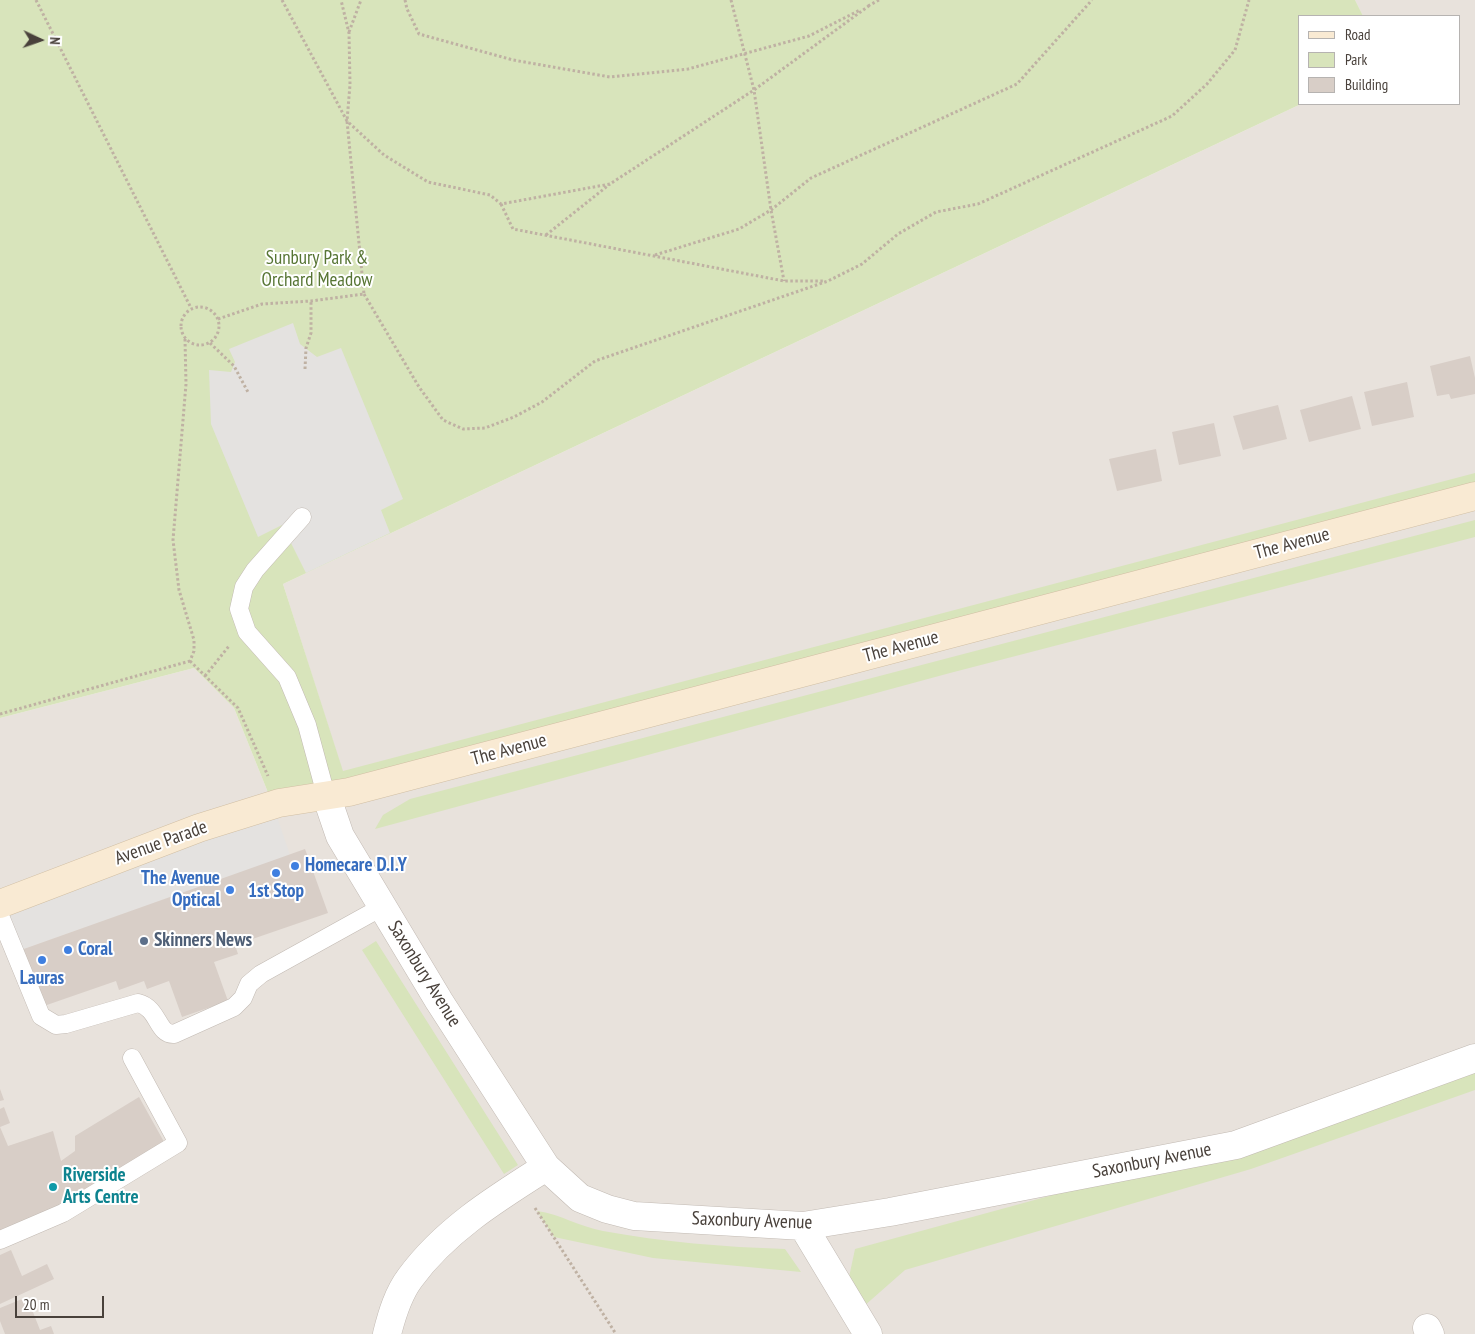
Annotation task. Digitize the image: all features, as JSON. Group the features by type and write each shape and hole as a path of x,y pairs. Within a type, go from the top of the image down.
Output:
{"street":[{"name":"The Avenue","path":"326,795 359,790 1475,496"},
{"name":"Avenue Parade","path":"0,904 199,828 279,804 326,795"},
{"name":"Saxonbury Avenue","path":"326,795 340,836 440,1001 546,1167 580,1198 616,1212 634,1216 803,1226 1236,1145 1475,1058"},
{"path":"387,1334 395,1306 409,1279 432,1252 472,1216 546,1167"},
{"path":"803,1226 868,1334"}],"lane":[{"path":"302,517 255,570 244,588 239,609 247,632 286,677 307,725 326,795"},
{"path":"0,916 37,1009 48,1022 56,1025 66,1024 138,1003 151,1009 164,1032 174,1034 234,1008 243,998 249,984 260,974 382,907"},
{"path":"0,1240 63,1213 178,1143 132,1058"}],"path":[{"path":"36,0 191,308"},
{"path":"282,0 347,121 384,155 428,182 490,195 501,204 513,229 784,281 828,280"},
{"path":"341,0 349,33 350,85 347,121 364,294 443,420 462,429 486,428 514,417 542,402 595,361 828,280 862,264 898,234 936,212 978,204 1172,116 1207,84 1235,50 1249,0"},
{"path":"349,33 361,0"},
{"path":"406,0 407,9 419,34 513,60 610,77 688,69 809,36 879,0"},
{"path":"731,0 746,52 754,90 771,210 784,281"},
{"path":"654,255 739,229 771,210 811,178 1017,84 1092,0"},
{"path":"545,235 610,184 754,90 870,5"},
{"path":"501,204 610,184"},
{"path":"218,319 262,304 311,301 364,294"},
{"path":"305,369 306,348 311,333 311,301"},
{"path":"184,338 192,344 200,346 210,343 216,336 219,328 218,319 206,308 191,308 183,316 180,328 184,338 186,384 174,540 179,590 194,640 194,651 190,661"},
{"path":"210,343 234,366 249,394"},
{"path":"205,676 246,626"},
{"path":"190,661 238,708 279,804"},
{"path":"0,714 190,661"}],"shaded area":[{"path":"1355,0 1475,0 1475,1334 0,1334 0,718 194,668 234,708 273,805 349,792 283,584 1299,105 1460,105 1460,15 1362,15"},
{"path":"293,323 300,344 317,357 341,348 403,499 381,510 390,533 306,573 282,525 258,537 211,424 209,370 231,372 235,362 229,349"},
{"path":"273,805 290,855 21,950 4,902"}],"green space":[{"name":"Sunbury Park & Orchard Meadow","path":"0,0 1355,0 1362,15 1298,15 1299,105 283,584 343,771 1475,473 1475,489 273,805 234,708 194,668 0,718"},
{"path":"1475,520 1475,537 950,673 375,829 383,815 410,799"},
{"path":"376,941 518,1165 504,1174 362,950"},
{"path":"1475,1058 1475,1090 1251,1169 905,1270 855,1314 845,1296 855,1249 1236,1145"},
{"path":"537,1211 586,1227 626,1235 739,1247 785,1249 801,1272 653,1258 554,1237"}],"building":[{"path":"1470,356 1475,378 1475,394 1451,399 1449,394 1437,396 1430,366"},
{"path":"1407,382 1414,417 1372,426 1364,392"},
{"path":"1352,396 1361,429 1309,442 1300,410"},
{"path":"1278,405 1287,439 1243,450 1233,416"},
{"path":"1214,423 1221,456 1179,465 1172,432"},
{"path":"1156,449 1162,481 1117,491 1109,459"},
{"path":"305,849 328,913 235,945 238,954 214,962 228,1001 182,1017 169,981 147,989 144,981 119,990 116,981 41,1007 21,950"},
{"path":"0,1089 4,1100 0,1101"},
{"name":"Riverside Arts Centre","path":"139,1097 168,1149 0,1240 0,1127 8,1146 53,1131 61,1161 75,1151 75,1136"},
{"path":"4,1107 10,1123 0,1127 0,1109"},
{"path":"11,1250 22,1276 47,1264 54,1279 0,1304 0,1255"},
{"path":"27,1297 40,1330 51,1326 54,1334 5,1334 0,1321 0,1308"}],"place":[{"name":"Homecare D.I.Y","path":"295,866"},
{"name":"1st Stop","path":"276,873"},
{"name":"The Avenue Optical","path":"230,890"},
{"name":"Skinners News","path":"144,941"},
{"name":"Coral","path":"68,950"},
{"name":"Lauras","path":"42,960"},
{"name":"Riverside Arts Centre","path":"53,1187"}]}
